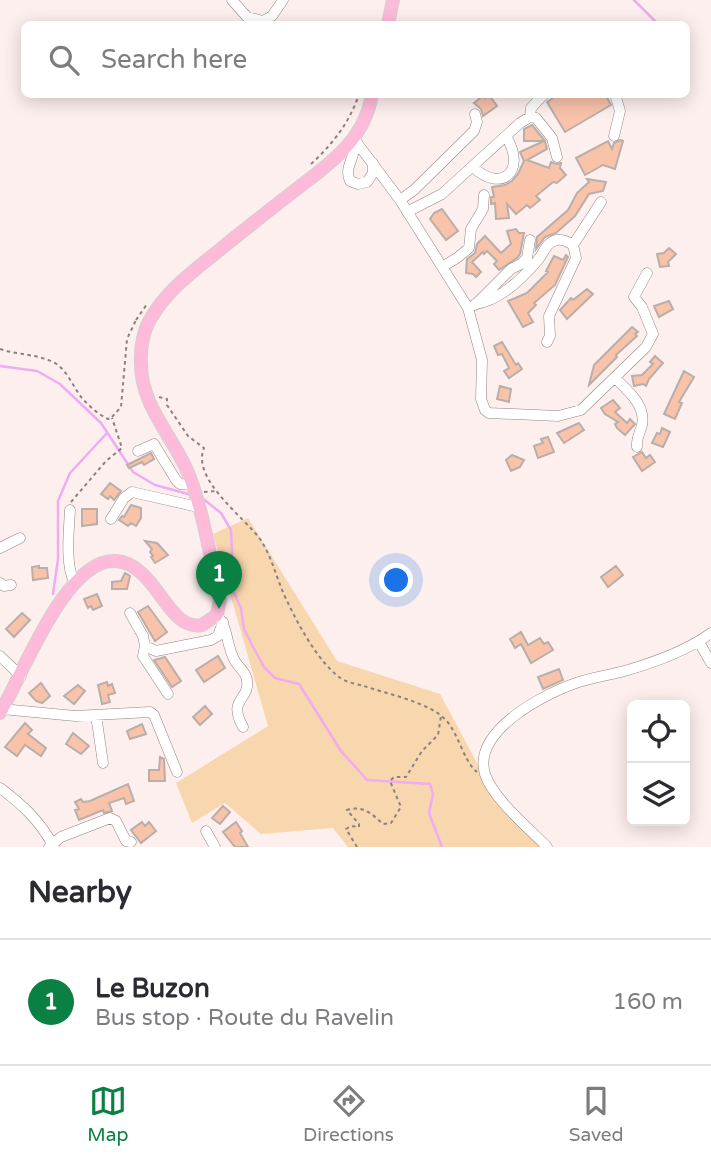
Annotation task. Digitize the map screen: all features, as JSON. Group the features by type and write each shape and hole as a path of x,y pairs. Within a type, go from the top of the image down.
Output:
{"main road":[{"path":"389,21 393,0"},
{"path":"1,711 39,639 74,581 99,563 122,562 142,572 177,616 187,624 202,625 220,618 220,599 184,463 145,392 141,348 149,320 163,301 188,276 335,160 367,115 369,98"}],"street":[{"path":"232,0 247,17 263,21 272,16 283,0"},
{"path":"407,212 443,194 530,117 531,108 540,98"},
{"path":"614,136 620,111 616,98"},
{"path":"400,200 414,190 474,131 477,122 475,114"},
{"path":"530,117 536,118 552,138 557,157"},
{"path":"354,133 442,267 472,306 482,360 481,399 489,413 558,416 581,410 646,347 653,334 642,307 634,297 647,273"},
{"path":"354,133 355,153 348,173 350,181 358,184 367,182 373,173 373,163"},
{"path":"473,167 482,176 492,180 511,171 516,161 506,136"},
{"path":"442,267 469,248 471,229 483,209 484,195"},
{"path":"547,342 550,336 549,316 576,258 573,245 601,202"},
{"path":"472,306 511,269 522,264 527,258 530,240"},
{"path":"472,306 489,303 516,283 540,258 548,245 558,240 573,245"},
{"path":"615,378 640,405 643,417 636,441 637,447"},
{"path":"138,451 154,444 176,480 195,497"},
{"path":"111,519 124,498 132,492 195,497"},
{"path":"70,510 70,574 74,581"},
{"path":"0,548 20,538"},
{"path":"130,613 143,636 143,656 168,694"},
{"path":"145,646 156,651 211,640 218,636 220,618"},
{"path":"220,618 227,632 229,647 247,678 247,689 236,707 243,727"},
{"path":"547,847 491,786 485,773 486,751 492,739 511,718 535,702 576,683 630,670 699,642 711,633"},
{"path":"699,642 711,663"},
{"path":"0,656 21,676"},
{"path":"1,711 96,715 150,712 154,715 177,772"},
{"path":"96,715 103,763"},
{"path":"0,788 26,807 52,846 110,818 116,821 127,841 131,842"},
{"path":"206,831 215,847"}],"path":[{"path":"0,349 56,364 68,375 83,400 108,419 121,407 127,340 136,320 141,317 149,320"},
{"path":"158,396 166,398 167,405 188,436 204,448 202,458 210,482 259,538 269,554 288,604 321,658 341,679 422,706 441,716 452,728 470,766 485,773"},
{"path":"70,510 71,499 106,461 122,448 112,417"},
{"path":"357,847 346,829 351,826 359,827 359,824 347,810 362,809 383,824 391,822 401,807 390,781 394,777 406,776 422,751 434,742 440,731 441,716"}],"shaded area":[{"path":"248,518 337,661 440,694 491,789 545,847 348,847 333,828 261,834 225,803 192,823 176,783 268,726 213,534"}],"building":[{"path":"480,98 491,98 497,106 483,116 481,109 474,103"},
{"path":"553,98 607,98 611,105 565,132 547,102"},
{"path":"532,125 545,141 547,149 527,160 549,168 551,162 561,163 560,168 566,175 536,196 540,200 530,208 527,205 516,214 507,204 509,218 496,219 495,203 491,204 491,197 494,197 492,187 512,181 524,161 520,152 544,141 524,141 524,129"},
{"path":"608,141 612,149 614,143 623,141 615,169 603,165 585,175 576,158"},
{"path":"587,179 606,182 603,191 589,194 575,216 556,233 545,237 536,249 537,237 568,210 577,193 589,182"},
{"path":"442,209 458,231 446,240 430,219"},
{"path":"516,229 519,233 524,233 517,258 499,270 494,264 497,261 487,251 484,254 483,252 472,262 481,272 476,277 466,273 467,259 475,253 477,244 485,236 501,253 511,244 507,231"},
{"path":"669,248 676,254 668,262 669,266 660,267 657,254 664,253"},
{"path":"566,255 568,257 555,285 534,303 536,305 528,313 533,322 523,327 508,301 527,293 548,272 546,271 554,256 563,260"},
{"path":"587,289 593,294 567,319 560,310 571,298 573,300"},
{"path":"669,301 673,309 659,317 654,306"},
{"path":"632,327 638,332 635,334 637,336 589,385 594,365"},
{"path":"502,342 516,365 518,363 522,369 509,378 504,371 509,368 502,354 498,355 494,346"},
{"path":"655,356 663,363 646,386 634,386 632,376 642,375 653,364 650,362"},
{"path":"684,371 694,377 679,402 682,403 675,419 664,414"},
{"path":"500,386 511,389 509,402 497,399"},
{"path":"613,400 620,408 615,412 627,423 630,419 635,424 625,435 617,428 615,424 618,422 601,408"},
{"path":"579,423 584,430 564,443 557,433"},
{"path":"662,428 670,432 663,447 652,443"},
{"path":"548,437 554,452 538,458 534,446 543,443 541,439"},
{"path":"642,452 646,458 650,455 655,462 642,471 633,457"},
{"path":"151,453 154,459 144,465 142,462 129,468 127,465"},
{"path":"512,455 524,460 520,467 511,471 506,460"},
{"path":"110,483 121,491 114,500 101,494"},
{"path":"131,505 141,508 141,518 136,526 131,523 128,526 119,520"},
{"path":"82,509 97,509 97,524 82,526"},
{"path":"145,541 157,543 168,555 155,563 151,557 152,549"},
{"path":"616,566 623,575 608,587 601,577"},
{"path":"32,567 47,568 48,578 33,580"},
{"path":"125,573 130,576 127,589 112,589 112,582 121,581"},
{"path":"97,594 102,606 93,610 91,606 88,608 84,599"},
{"path":"148,606 167,632 155,641 138,612"},
{"path":"22,613 30,620 14,637 6,629"},
{"path":"521,632 528,645 540,638 544,644 548,642 553,650 531,663 521,644 515,648 510,639"},
{"path":"218,656 225,668 204,682 196,670"},
{"path":"165,657 181,681 172,687 154,660"},
{"path":"559,669 563,680 543,689 538,677"},
{"path":"107,682 108,686 112,684 115,693 108,695 110,702 102,704 98,685"},
{"path":"41,683 50,696 42,703 29,693"},
{"path":"78,685 85,691 74,704 64,696"},
{"path":"205,706 212,714 200,725 193,717"},
{"path":"25,723 32,730 28,734 46,748 41,756 25,745 17,756 5,747"},
{"path":"142,724 146,734 130,739 127,731"},
{"path":"73,733 89,746 81,754 66,744"},
{"path":"160,757 164,759 165,781 149,781 149,770 159,770"},
{"path":"128,784 134,801 126,804 124,798 109,803 112,811 104,813 103,810 79,820 75,810 79,809 75,802 81,799 83,802 90,801"},
{"path":"223,806 230,812 220,824 212,818"},
{"path":"142,822 145,826 149,822 156,831 141,843 131,830"},
{"path":"236,822 248,847 235,847 223,832"}],"waterway":[{"path":"634,0 655,21"},
{"path":"0,366 37,371 60,384 101,423 133,472 155,485 192,495"},
{"path":"53,594 58,559 58,501 70,473 107,433"},
{"path":"202,498 221,513 231,530 229,582 241,608 244,629 264,667 275,678 299,684 341,751 367,780 430,784 433,794 429,813 442,847"}],"place":[{"name":"Le Buzon","path":"219,609"}]}
